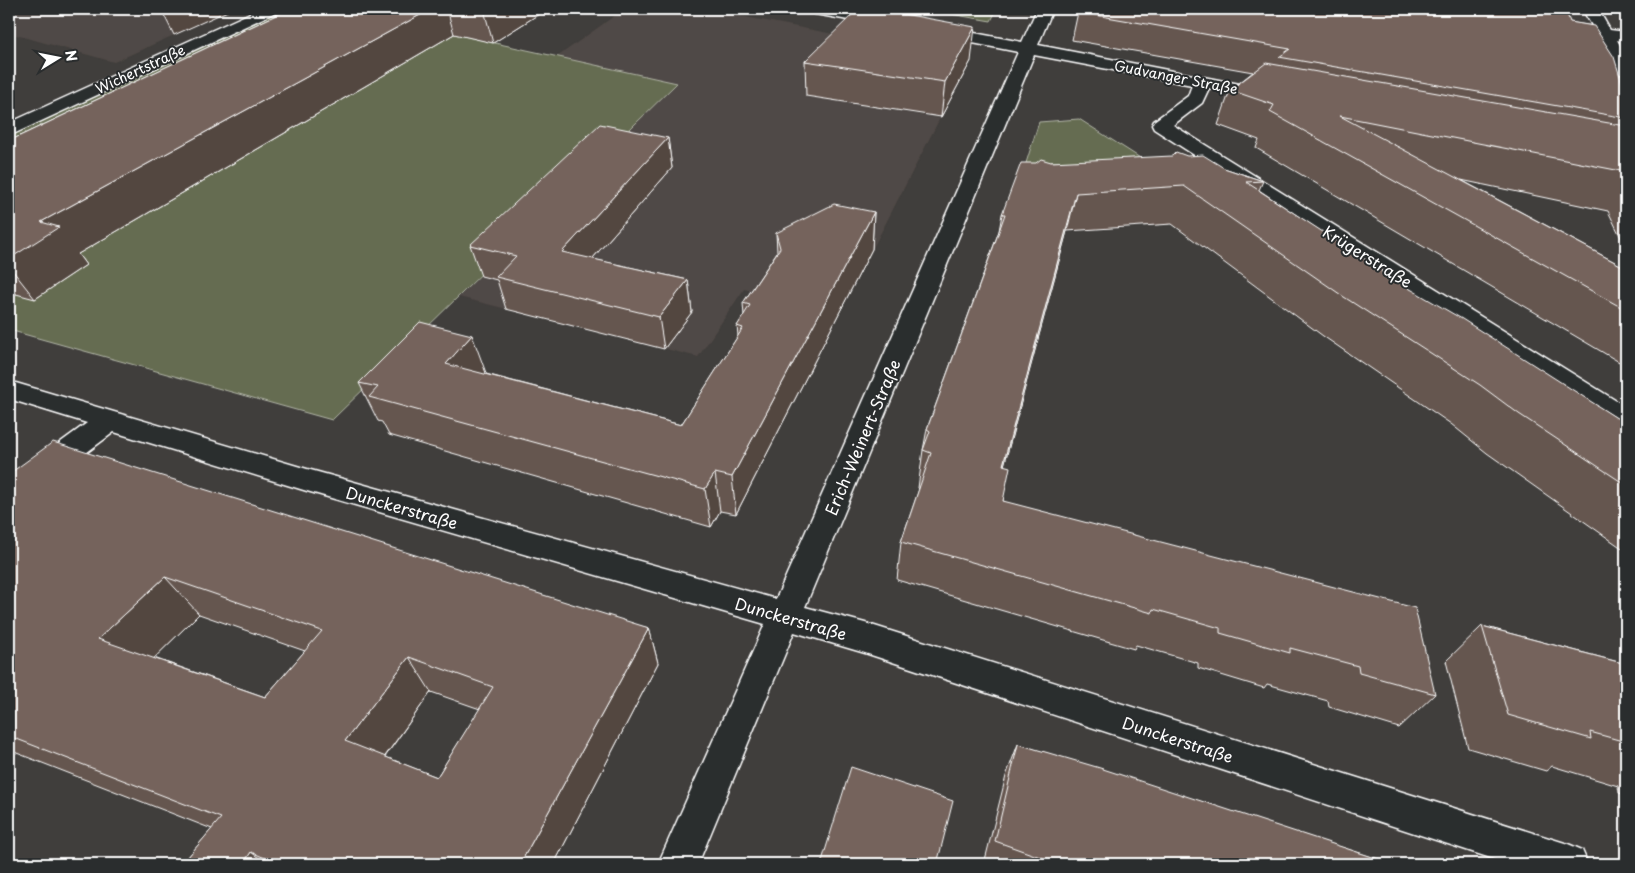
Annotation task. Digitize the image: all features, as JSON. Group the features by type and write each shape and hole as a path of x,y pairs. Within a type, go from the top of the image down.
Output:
{"street":[{"name":"Wichertstraße","path":"9,130 271,9"},
{"path":"815,9 906,26"},
{"name":"Erich-Weinert-Straße","path":"678,864 1045,9"},
{"path":"1590,9 1626,70"},
{"path":"1550,25 1626,37"},
{"name":"Gudvanger Straße","path":"924,29 1289,98"},
{"name":"Krügerstraße","path":"1202,82 1196,100 1161,125 1626,420"},
{"name":"Dunckerstraße","path":"9,390 307,480 884,644 1568,864"},
{"path":"9,495 110,421"}],"shaded area":[{"path":"9,9 232,9 114,62 9,33"},
{"path":"624,9 704,9 859,39 806,96 940,118 841,310 744,289 698,357 459,297 676,83 557,57"}],"green space":[{"path":"279,9 318,9 9,159 9,135"},
{"path":"921,9 997,9 991,21"},
{"path":"454,34 677,83 332,420 9,330 9,298 121,225 126,226"},
{"path":"1079,119 1156,168 1014,201 1039,122"}],"building":[{"path":"289,9 431,9 41,222 59,227 9,259 9,141"},
{"path":"858,9 876,9 975,27 945,82 805,61"},
{"path":"1079,9 1565,9 1570,22 1594,26 1614,57 1626,96 1626,118 1279,57 1290,49 1078,12"},
{"path":"1266,63 1626,126 1626,172 1340,116 1626,268 1626,310 1270,112 1274,105 1230,90"},
{"path":"600,124 668,138 562,252 688,280 659,317 496,277 516,256 470,245"},
{"path":"1176,152 1187,156 1203,155 1224,168 1263,181 1246,182 1383,271 1381,272 1462,319 1626,424 1626,485 1519,414 1480,385 1344,297 1184,186 1076,193 1003,465 1010,467 1003,501 1415,608 1435,694 1359,673 1358,666 1290,648 1290,653 1220,633 1220,628 1153,609 1152,613 901,542 931,453 923,450 930,431 927,429 993,248 1005,214 1002,214 1021,163 1036,163 1041,159 1051,162 1172,156"},
{"path":"834,204 874,212 732,477 715,473 705,489 369,397 378,387 359,383 420,322 472,335 446,364 681,425 743,328 737,326 750,305 743,303 780,248 776,233"},
{"path":"53,442 649,628 520,864 279,864 251,852 243,864 182,864 221,818 9,736 9,474","holes":["165,577 322,631 265,697 98,639","409,657 493,687 437,777 345,741"]},
{"path":"1482,626 1626,664 1626,742 1590,732 1591,739 1508,715"},
{"path":"1018,744 1100,768 1394,864 1060,864 995,841"},
{"path":"851,767 953,801 937,864 821,864"}]}
